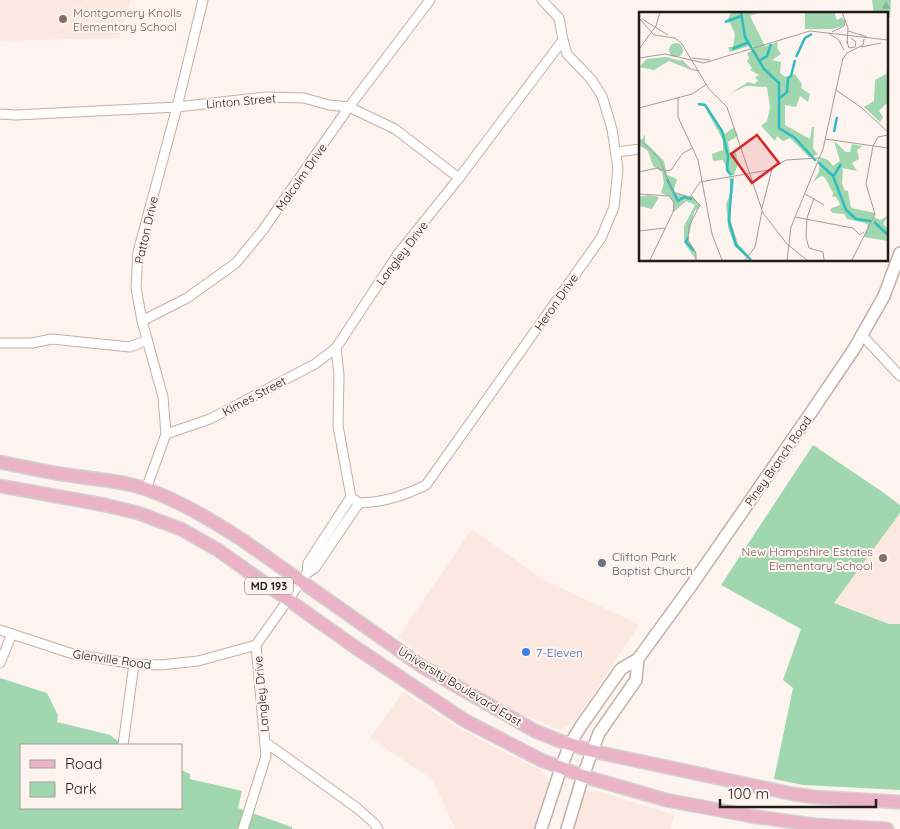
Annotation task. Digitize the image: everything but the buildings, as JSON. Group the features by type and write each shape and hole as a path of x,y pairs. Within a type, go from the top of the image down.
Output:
{"main road":[{"name":"Piney Branch Road","path":"541,829 560,768 570,744 581,726 621,669 638,659 787,448 862,335 884,296 900,253"},
{"name":"University Boulevard East","path":"0,462 50,473 128,484 146,489 210,520 304,576 423,667 516,721 552,738 592,751 752,786 815,797 900,802"},
{"name":"University Boulevard East","path":"0,486 105,504 138,513 181,529 218,550 352,645 464,720 560,768 666,800 751,816 815,827 887,829"},
{"name":"Piney Branch Road","path":"567,829 583,776 599,733 636,680 638,659"}],"street":[{"name":"Patton Drive","path":"146,489 166,434 162,397 142,321 136,288 138,252 177,107 203,0"},
{"name":"Malcolm Drive","path":"142,321 187,298 236,263 263,230 350,107 430,0"},
{"name":"Heron Drive","path":"355,500 379,502 404,495 426,485 601,238 614,207 618,169 617,152 602,96 591,79 567,54 560,18 542,0"},
{"name":"Langley Drive","path":"336,348 398,254 459,178 563,40"},
{"name":"Linton Street","path":"0,114 16,115 177,107 266,97 304,98 329,105 350,107 395,129 459,178"},
{"path":"617,152 639,149"},
{"path":"862,335 900,376"},
{"path":"0,342 32,343 52,339 130,347 147,340"},
{"path":"336,348 340,375 338,426 355,500"},
{"name":"Kimes Street","path":"166,434 210,420 315,364 336,348"},
{"name":"Langley Drive","path":"243,829 266,756 256,645 304,576 315,568 355,500"},
{"name":"Glenville Road","path":"0,630 73,654 134,664 161,665 198,661 256,645"},
{"path":"0,663 12,634"},
{"path":"123,744 134,664"},
{"path":"265,742 357,808 378,829"}],"shaded area":[{"name":"Montgomery Knolls Elementary School","path":"0,0 131,0 119,38 0,41"},
{"name":"New Hampshire Estates Elementary School","path":"900,513 900,624 889,624 834,603"},
{"path":"472,529 544,580 639,626 574,722 560,730 504,707 431,663 398,637"},
{"path":"403,692 488,744 540,769 548,779 549,791 537,829 455,829 433,780 370,738"},
{"path":"587,791 597,791 675,815 670,829 567,829 579,797"}],"green space":[{"path":"872,0 891,0 890,17 888,17 888,12 874,12"},
{"path":"813,445 900,505 900,513 834,603 889,624 900,624 900,790 803,785 774,779 793,688 783,680 801,629 721,585"},
{"path":"0,678 47,693 58,715 57,722 110,735 122,744 20,744 20,809 182,809 182,770 190,774 190,779 242,791 238,808 292,827 292,829 0,829"}],"place":[{"name":"Montgomery Knolls Elementary School","path":"63,19"},
{"name":"New Hampshire Estates Elementary School","path":"883,558"},
{"name":"Clifton Park Baptist Church","path":"602,563"},
{"name":"7-Eleven","path":"526,652"}]}
